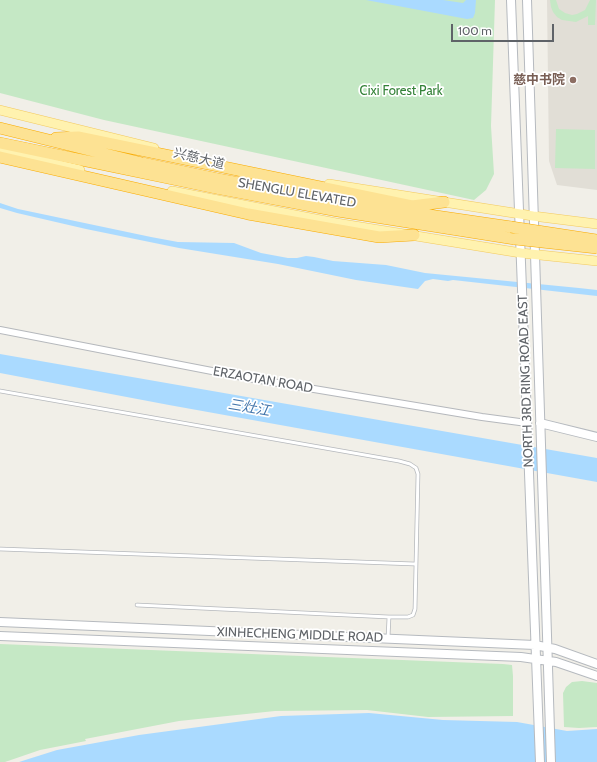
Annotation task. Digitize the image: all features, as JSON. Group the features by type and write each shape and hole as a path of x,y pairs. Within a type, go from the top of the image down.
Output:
{"highway":[{"name":"SHENGLU ELEVATED","path":"0,128 180,171 340,202 597,240"},
{"path":"44,139 78,137 412,206 444,202"},
{"name":"SHENGLU ELEVATED","path":"0,143 216,188 338,211 515,239 597,248"},
{"path":"0,157 248,214 379,237 414,235"}],"main road":[{"name":"NORTH 3RD RING ROAD EAST","path":"511,0 540,762"},
{"name":"NORTH 3RD RING ROAD EAST","path":"527,0 551,762"},
{"name":"兴慈大道","path":"0,110 255,172 533,216 597,224"},
{"path":"0,151 138,184 336,223 521,253 597,261"},
{"path":"540,423 597,437"},
{"name":"XINHECHENG MIDDLE ROAD","path":"0,622 535,645 547,646 597,664"},
{"name":"XINHECHENG MIDDLE ROAD","path":"0,636 505,656 548,660 597,676"}],"street":[{"name":"ERZAOTAN ROAD","path":"0,330 248,378 482,417 527,423"}],"lane":[{"path":"0,391 399,461 410,464 416,468 418,474 415,609 413,615 408,617 389,617 137,605"},
{"path":"0,549 415,564"},
{"path":"388,638 389,617"}],"shaded area":[{"name":"慈中书院","path":"547,0 597,0 597,190 557,185 549,161"}],"green space":[{"name":"Cixi Forest Park","path":"0,0 495,0 491,126 494,174 486,190 474,200 104,120 0,93"},
{"path":"550,0 556,0 559,9 572,15 585,10 590,0 596,0 595,25 588,25 588,16 576,22 562,20 553,12"},
{"path":"556,129 595,130 595,169 555,168"},
{"path":"0,644 512,665 513,716 428,717 367,710 275,711 179,721 85,739 86,741 40,750 5,762 0,762"},
{"path":"582,681 597,683 597,727 564,727 563,693 566,687 572,682"}],"water":[{"path":"366,0 443,0 463,3 466,0 476,0 473,18 467,19"},
{"path":"0,203 18,209 178,242 234,243 261,253 288,258 306,256 333,261 386,265 425,273 597,290 597,296 453,280 448,281 433,279 425,281 418,289 356,280 278,264 179,248 86,229 0,208"},
{"name":"三灶江","path":"0,354 597,458 597,482 0,373"},
{"path":"369,713 443,720 517,722 567,731 597,729 597,762 19,762 57,750 139,735 281,716"}],"place":[{"name":"慈中书院","path":"573,80"}]}
